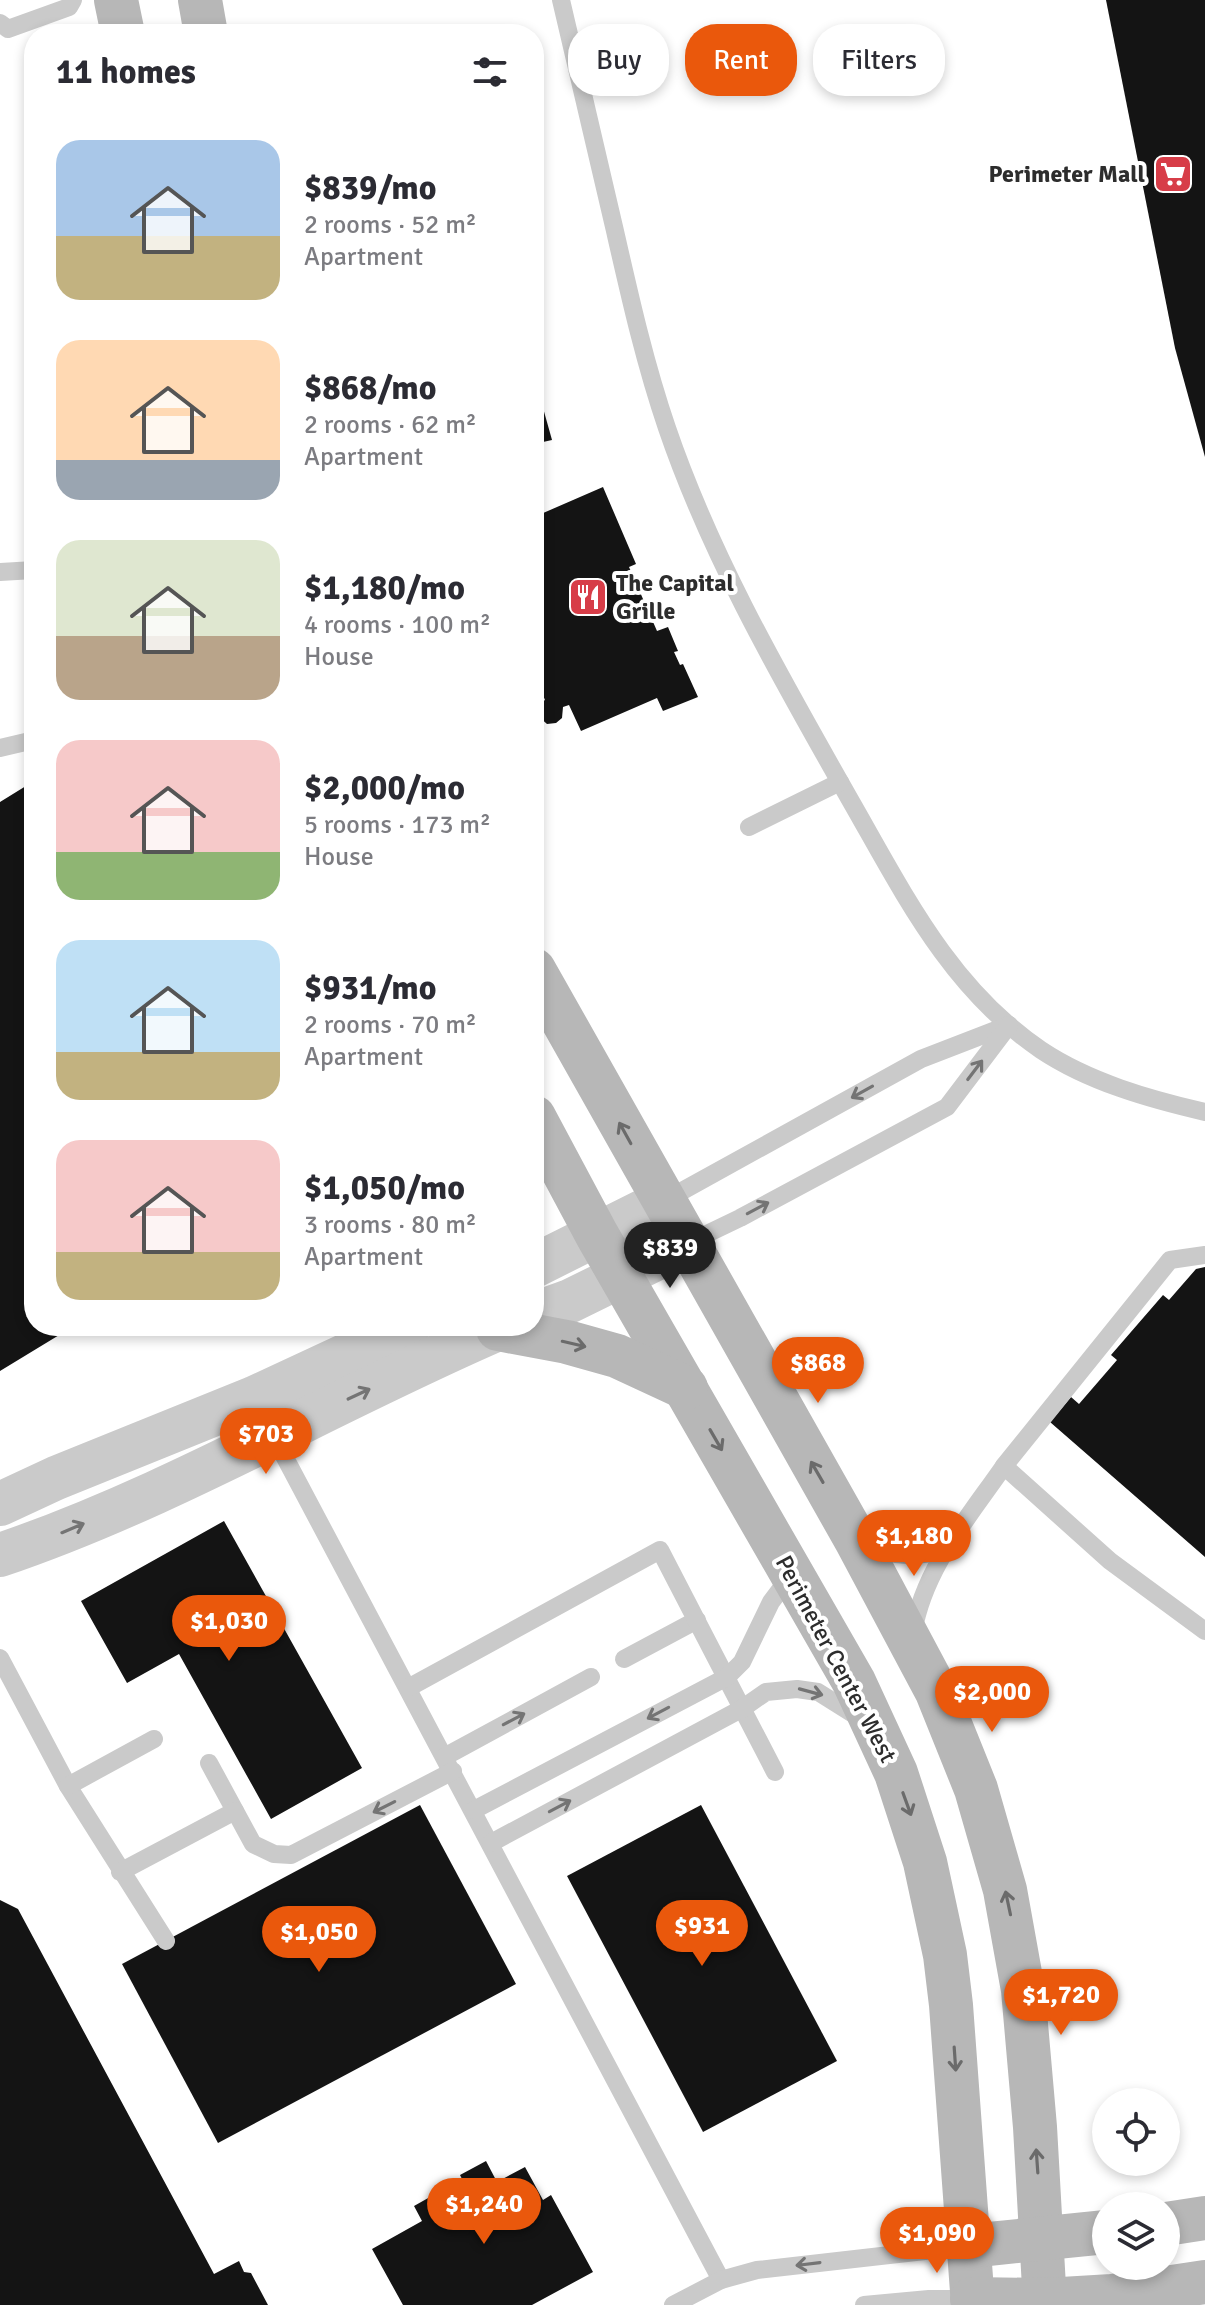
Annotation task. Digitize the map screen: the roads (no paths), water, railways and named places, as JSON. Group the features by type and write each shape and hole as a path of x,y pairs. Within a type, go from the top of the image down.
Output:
{"main road":[{"path":"116,0 121,24"},
{"path":"200,0 204,24"},
{"path":"544,988 856,1540 937,1692 971,1776 1005,1890 1023,1990 1045,2303"},
{"name":"Perimeter Center West","path":"544,1137 597,1235 793,1572 876,1727 912,1819 936,1907 945,1955 972,2302"},
{"path":"544,1334 617,1356 686,1388"},
{"path":"1180,2222 1205,2218"},
{"path":"969,2246 1092,2234"},
{"path":"972,2302 1045,2303 1205,2282"}],"street":[{"path":"544,1261 664,1201"},
{"path":"544,1311 688,1243"},
{"path":"0,1504 56,1478 254,1398 387,1336"},
{"path":"0,1555 45,1540 115,1510 484,1336"}],"lane":[{"path":"0,23 8,29 69,7 73,0"},
{"path":"561,0 645,358 667,428 719,557 840,782 935,946 968,985 1009,1025 1041,1050 1077,1071 1157,1101 1205,1112"},
{"path":"0,572 24,571"},
{"path":"0,748 24,742"},
{"path":"749,827 840,782"},
{"path":"664,1201 921,1059 1009,1025"},
{"path":"688,1243 947,1107 1009,1025"},
{"path":"913,1648 913,1631 931,1575 944,1551 1004,1466 1170,1260 1205,1255"},
{"path":"273,1435 721,2280"},
{"path":"1004,1466 1110,1561 1205,1631"},
{"path":"856,1540 889,1554 920,1557 944,1551"},
{"path":"408,1688 660,1550 775,1772"},
{"path":"474,1810 727,1677 742,1662 771,1602 793,1572"},
{"path":"624,1659 697,1620"},
{"path":"0,1658 68,1786 166,1941"},
{"path":"209,1763 253,1844 274,1854 291,1855 591,1677"},
{"path":"491,1843 743,1708 766,1692 797,1689 818,1692 876,1727"},
{"path":"68,1786 154,1739"},
{"path":"120,1872 235,1811"},
{"path":"673,2305 721,2280 757,2270 969,2246"},
{"path":"864,2305 929,2299 972,2302"}],"place":[{"name":"Perimeter Mall","path":"1173,174"},
{"name":"The Capital Grille","path":"588,597"}]}
